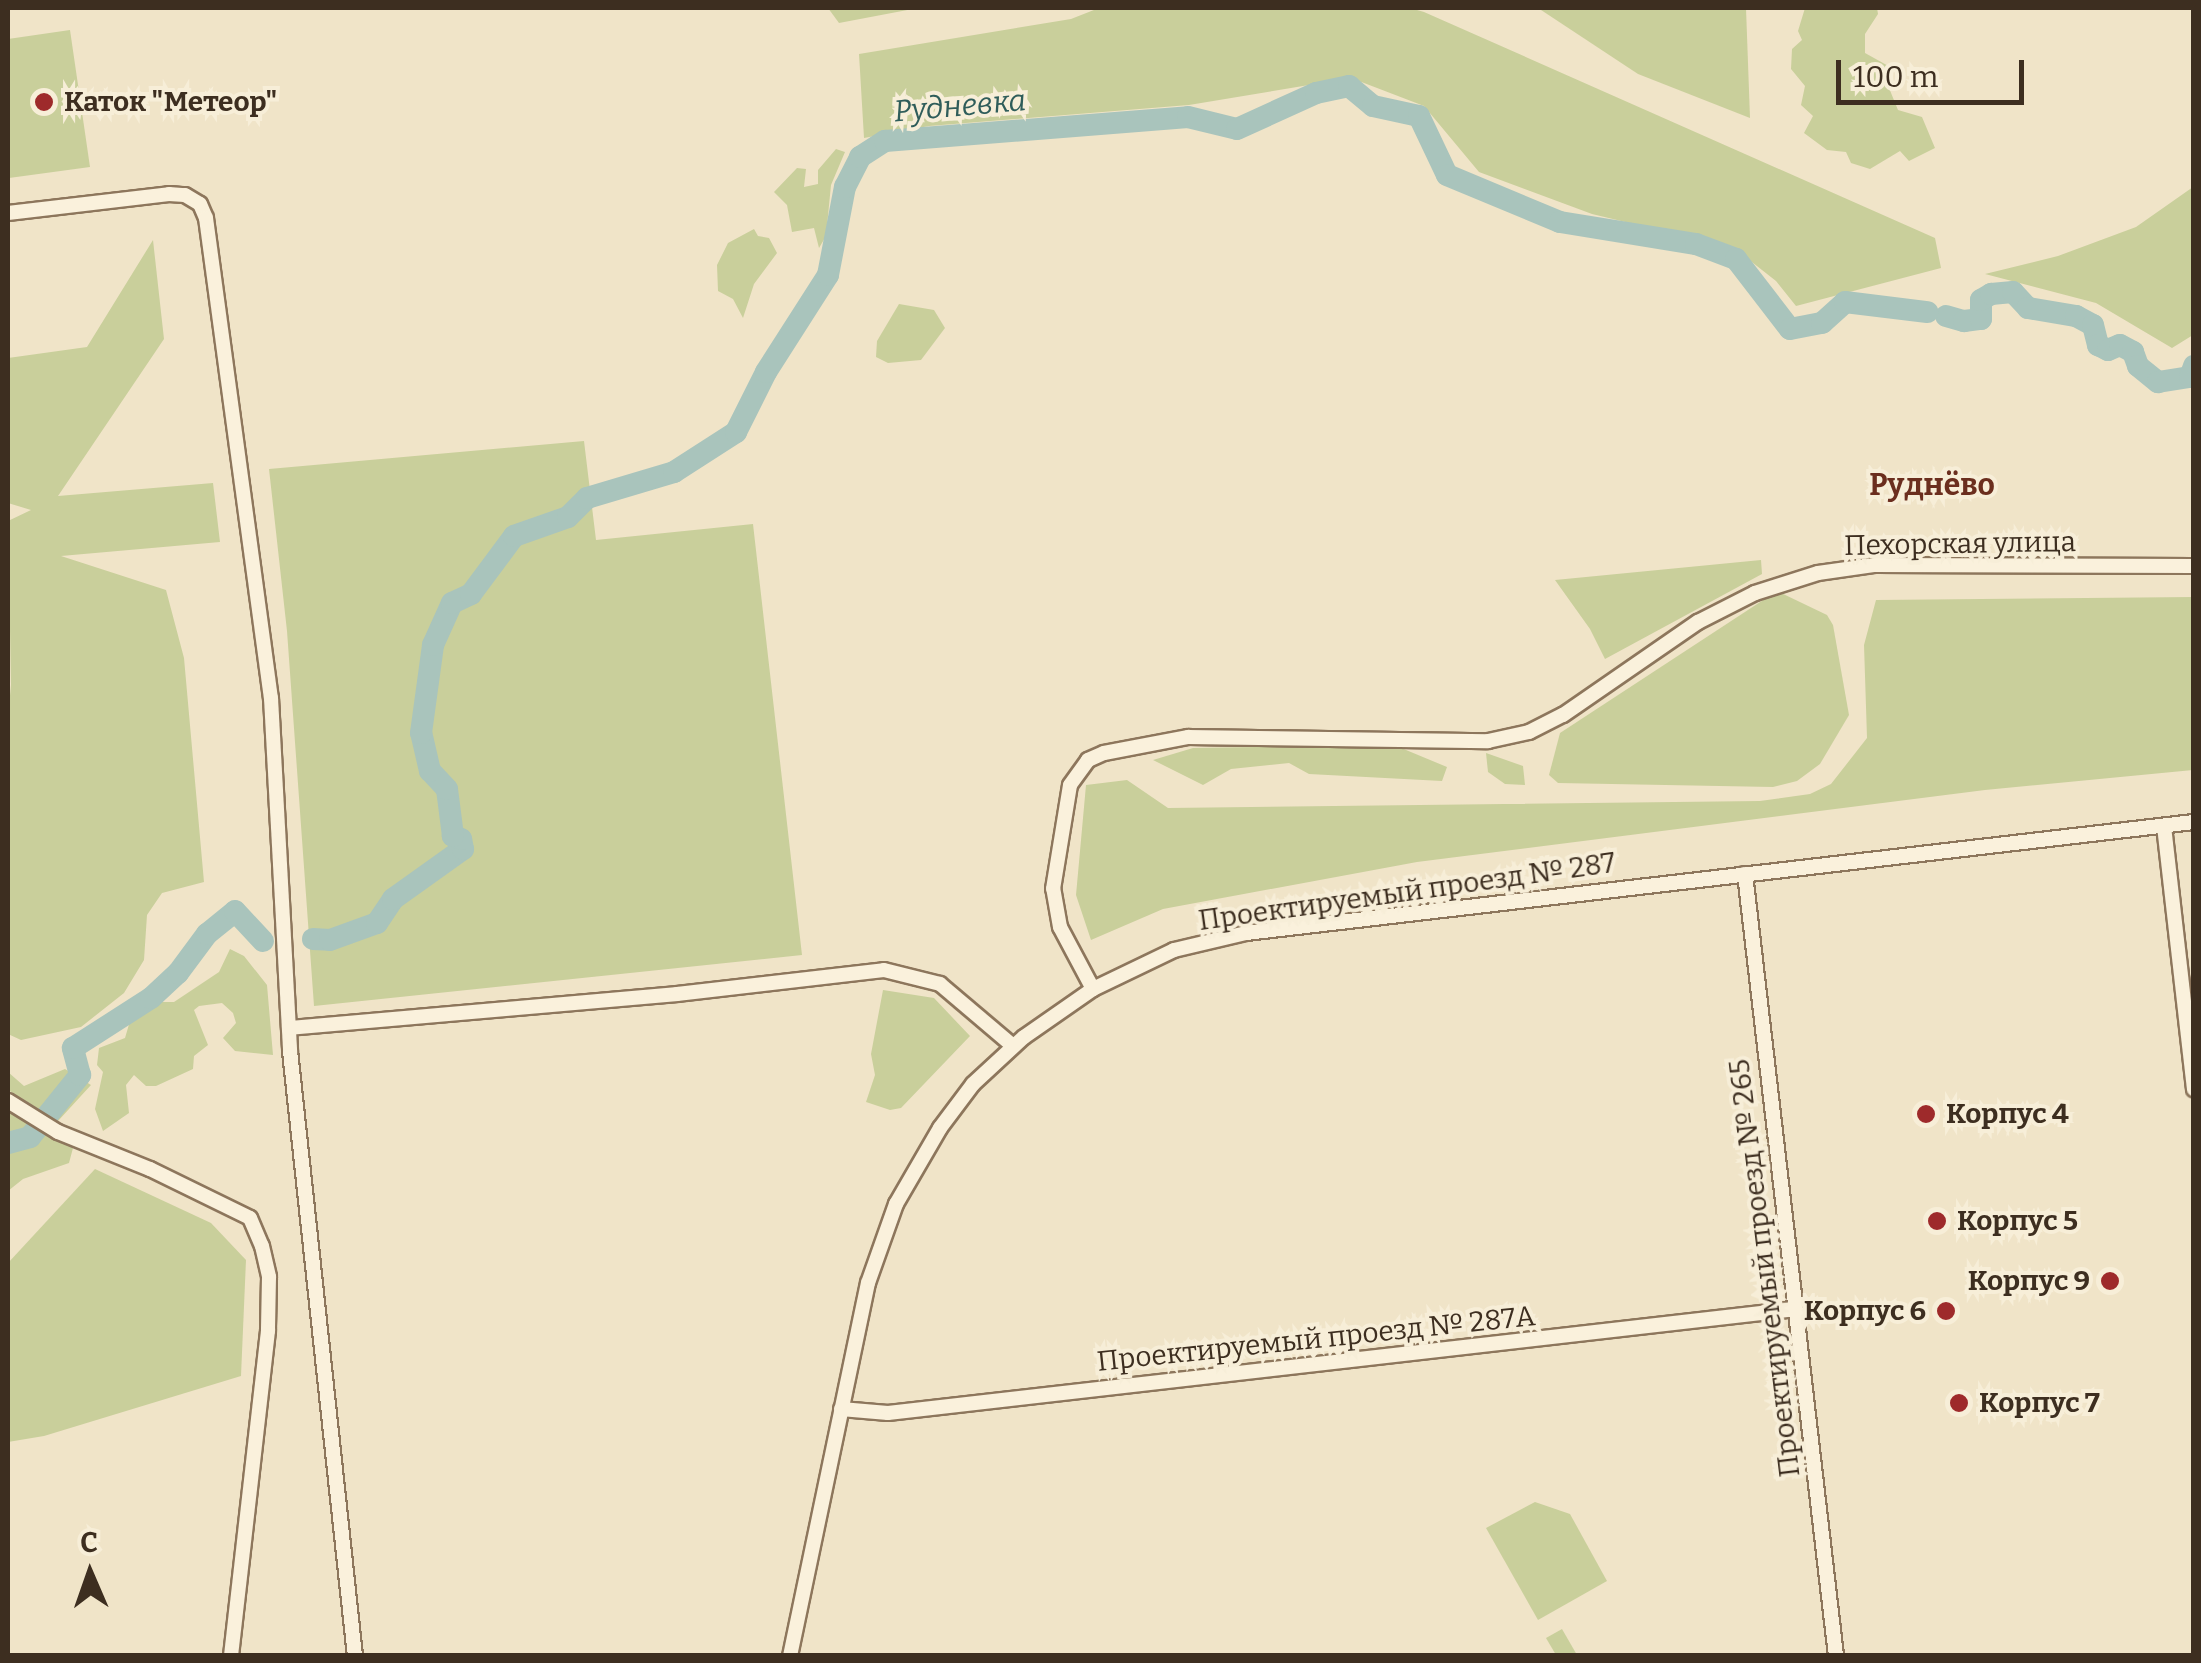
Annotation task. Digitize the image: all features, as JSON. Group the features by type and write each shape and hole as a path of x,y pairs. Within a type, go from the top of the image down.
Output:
{"street":[{"path":"8,213 125,198 185,195 200,204 206,218 271,698 289,1028 356,1656"},
{"name":"Пехорская улица","path":"1092,990 1060,927 1054,889 1070,785 1088,760 1104,753 1188,737 1488,741 1529,732 1582,702 1698,622 1755,592 1818,573 1875,565 2194,566"},
{"name":"Проектируемый проезд № 287","path":"790,1656 868,1283 896,1204 940,1128 974,1084 1013,1046 1092,990 1174,950 1246,933 2194,822"},
{"path":"2164,826 2194,1089"},
{"name":"Проектируемый проезд № 265","path":"1746,874 1836,1656"},
{"path":"289,1028 677,994 884,970 940,984 1013,1046"},
{"path":"8,1100 58,1132 150,1169 250,1218 262,1246 269,1276 267,1350 230,1656"},
{"name":"Проектируемый проезд № 287А","path":"841,1409 888,1413 1796,1309"}],"green space":[{"path":"828,8 918,8 839,23"},
{"path":"1099,8 1410,8 1424,12 1935,238 1941,268 1796,306 1776,281 1734,248 1592,214 1479,172 1424,106 1351,78 1189,105 929,126 864,138 859,54 1071,19"},
{"path":"1538,8 1746,8 1750,118 1638,74"},
{"path":"1805,8 1877,8 1878,14 1865,34 1865,53 1892,68 1889,88 1898,110 1922,117 1935,148 1909,161 1900,151 1870,169 1851,163 1846,152 1827,150 1804,133 1813,116 1801,105 1805,86 1791,69 1792,49 1802,40 1798,31"},
{"name":"Каток \"Метеор\"","path":"70,30 90,167 9,178 8,39"},
{"path":"836,149 845,152 831,185 826,236 819,248 814,228 792,232 787,205 774,192 797,168 806,169 804,187 818,184 818,170"},
{"path":"2193,187 2193,335 2172,348 2096,303 1985,274 2058,256 2136,227"},
{"path":"754,229 758,236 769,238 777,253 754,284 743,318 733,299 718,291 717,265 728,243"},
{"path":"153,240 164,339 58,496 213,483 220,542 61,556 166,590 184,658 204,882 162,893 147,915 144,960 124,993 81,1027 21,1040 8,1034 8,521 31,510 8,503 8,358 87,347"},
{"path":"899,304 934,310 945,328 921,360 888,363 876,357 877,341"},
{"path":"584,441 596,540 753,524 802,955 314,1006 287,631 269,469"},
{"path":"1761,560 1762,574 1605,659 1590,629 1555,580"},
{"path":"1777,591 1827,615 1833,625 1849,715 1820,764 1797,781 1773,787 1558,783 1549,775 1560,733"},
{"path":"2193,597 2193,770 1985,790 1417,862 1163,909 1091,940 1076,895 1086,785 1127,780 1168,808 1760,801 1810,794 1831,784 1867,738 1864,645 1876,600"},
{"path":"1394,745 1447,767 1442,781 1309,774 1289,763 1231,769 1203,785 1153,760 1193,748"},
{"path":"1486,753 1523,766 1525,785 1505,784 1488,772"},
{"path":"230,949 244,956 267,985 273,1055 235,1051 223,1038 236,1023 233,1013 222,1003 199,1006 194,1010 208,1045 194,1056 193,1069 156,1086 146,1086 134,1075 126,1085 129,1113 103,1131 95,1109 103,1072 97,1065 99,1048 125,1038 130,1021 161,1002 174,1002 219,972"},
{"path":"883,990 934,998 970,1036 901,1108 890,1110 866,1102 875,1075 871,1054"},
{"path":"65,1069 91,1085 58,1121 8,1090 8,1072 24,1086"},
{"path":"9,1111 73,1148 69,1163 23,1179 8,1191"},
{"path":"95,1169 211,1223 246,1260 241,1376 44,1436 8,1442 8,1263"},
{"path":"1535,1502 1570,1514 1607,1581 1538,1620 1486,1528"},
{"path":"1562,1629 1577,1655 1556,1655 1546,1638"}],"waterway":[{"name":"Рудневка","path":"313,939 330,940 377,923 393,899 463,849 461,839 453,836 447,789 430,771 421,733 433,645 452,603 471,594 514,536 568,517 587,498 674,472 736,432 766,372 828,275 845,187 860,157 885,141 1188,117 1237,129 1316,93 1349,86 1373,106 1419,116 1447,175 1560,222 1696,244 1736,259 1790,329 1822,323 1845,302 1927,312"},
{"name":"Рудневка","path":"1946,316 1964,321 1981,319 1981,300 1991,294 2013,292 2028,308 2076,316 2093,325 2098,345 2108,350 2120,345 2133,352 2138,366 2158,382 2190,377 2194,366"},
{"name":"Рудневка","path":"8,1143 30,1137 80,1075 73,1048 151,998 178,973 207,934 235,911 263,941"}],"place":[{"name":"Каток \"Метеор\"","path":"44,102"},
{"name":"Корпус 4","path":"1926,1114"},
{"name":"Корпус 5","path":"1937,1221"},
{"name":"Корпус 9","path":"2110,1281"},
{"name":"Корпус 6","path":"1946,1311"},
{"name":"Корпус 7","path":"1959,1403"}],"district":[{"name":"Руднёво","path":"1932,485"}]}
